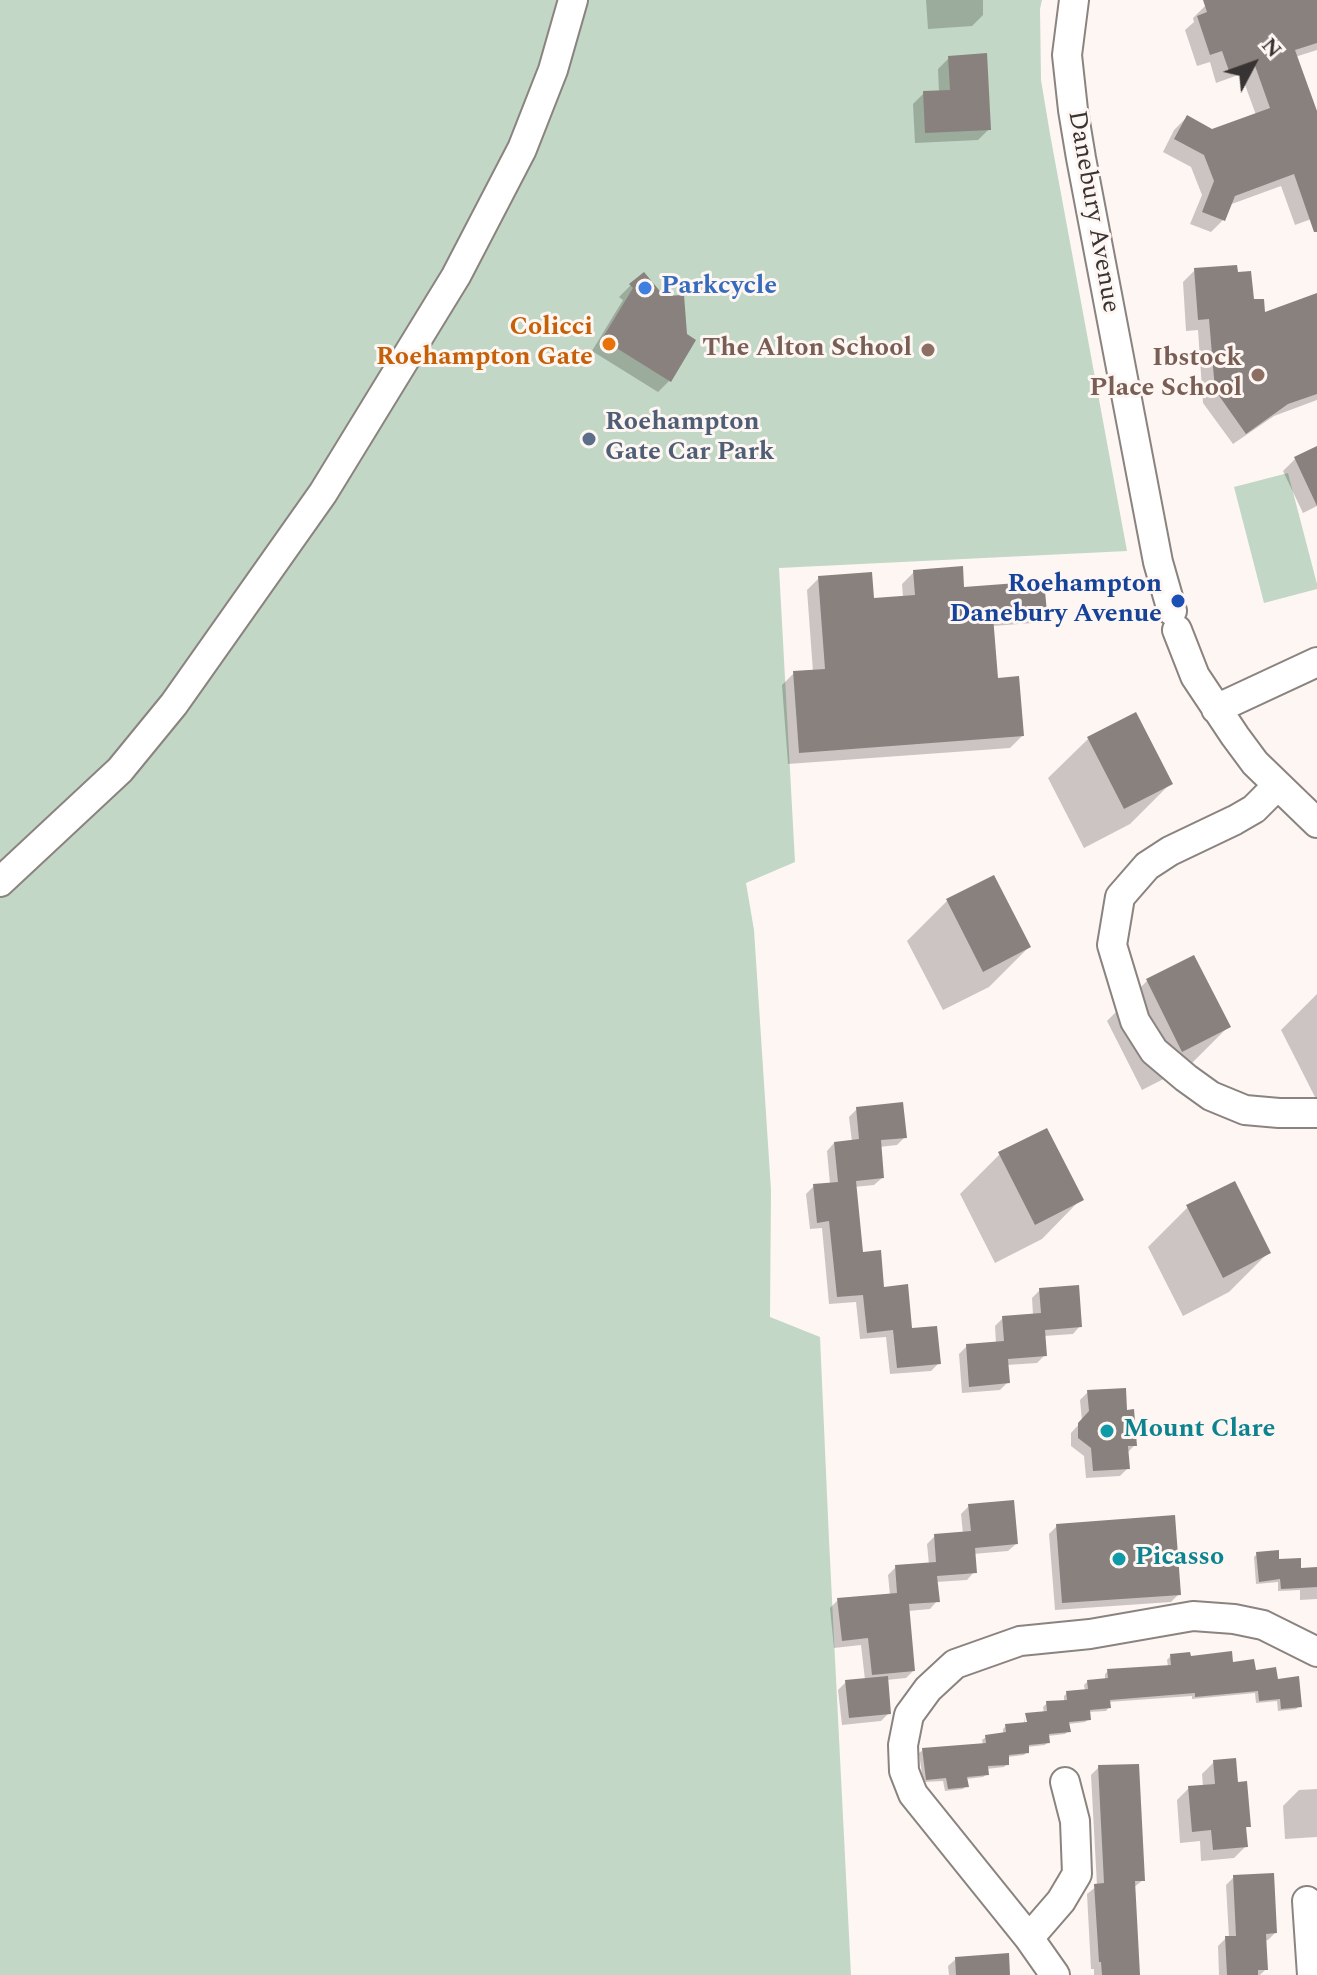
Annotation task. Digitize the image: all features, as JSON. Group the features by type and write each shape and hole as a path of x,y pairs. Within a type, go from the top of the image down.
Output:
{"street":[{"path":"0,882 120,770 174,704 323,493 456,276 522,149 553,70 573,0"},
{"name":"Danebury Avenue","path":"1074,0 1067,55 1079,146 1158,562 1174,621 1195,676 1216,709 1255,763 1317,823"},
{"path":"1216,709 1317,662"},
{"path":"1277,786 1254,809 1170,851 1147,866 1120,897 1112,945 1135,1021 1154,1051 1186,1078 1211,1096 1245,1110 1317,1113"},
{"path":"1055,1975 913,1794 904,1771 903,1745 909,1715 928,1689 955,1664 1020,1641 1090,1634 1193,1616 1263,1625 1317,1652"},
{"path":"1029,1938 1061,1901 1077,1874 1075,1821 1065,1782"},
{"path":"1307,1901 1312,1975"}],"green space":[{"path":"0,0 1042,0 1041,80 1127,551 779,568 795,862 746,883 754,930 771,1190 770,1317 820,1337 851,1975 0,1975"},
{"path":"1288,473 1317,589 1264,603 1234,487"}],"building":[{"path":"1203,0 1317,0 1317,43 1295,50 1317,111 1317,232 1314,232 1294,174 1235,196 1225,221 1202,212 1214,181 1204,155 1174,139 1187,115 1212,129 1270,108 1254,63 1229,71 1222,51 1210,55 1197,16 1207,12"},
{"path":"987,53 991,130 925,133 923,91 950,90 948,56"},
{"path":"1237,265 1238,272 1251,271 1254,299 1264,299 1265,312 1317,293 1317,394 1288,404 1246,434 1215,390 1209,319 1198,320 1194,268"},
{"path":"644,272 664,296 684,295 687,334 696,340 671,382 602,339 633,288 629,284"},
{"path":"1317,446 1317,506 1294,457"},
{"path":"963,566 964,587 1044,581 1047,612 993,616 998,678 1019,676 1024,736 799,753 793,671 825,669 818,576 872,572 874,598 915,595 913,570"},
{"path":"1136,712 1173,784 1124,809 1087,737"},
{"path":"994,875 1031,947 983,972 946,899"},
{"path":"1194,955 1231,1027 1182,1052 1146,979"},
{"path":"903,1102 907,1138 881,1140 884,1178 856,1181 863,1252 881,1250 884,1287 908,1284 912,1328 937,1326 941,1364 897,1368 893,1330 867,1333 863,1295 837,1297 829,1221 817,1223 813,1184 838,1182 834,1142 859,1139 856,1107"},
{"path":"1047,1128 1084,1200 1035,1225 998,1152"},
{"path":"1235,1181 1271,1253 1223,1278 1186,1205"},
{"path":"1079,1285 1082,1327 1045,1330 1047,1356 1008,1359 1010,1383 969,1387 966,1344 1004,1341 1002,1316 1041,1313 1039,1288"},
{"name":"Mount Clare","path":"1126,1388 1127,1410 1134,1409 1137,1446 1128,1446 1130,1469 1093,1471 1091,1448 1078,1438 1078,1423 1089,1411 1087,1390"},
{"path":"1014,1500 1018,1544 975,1548 977,1573 937,1576 940,1602 909,1604 915,1671 872,1675 868,1638 842,1641 837,1598 897,1593 895,1565 936,1562 934,1534 971,1531 968,1504"},
{"name":"Picasso","path":"1175,1515 1181,1595 1062,1603 1056,1524"},
{"path":"1279,1550 1279,1559 1301,1558 1301,1568 1317,1567 1317,1587 1281,1589 1280,1579 1259,1582 1256,1552"},
{"path":"1232,1651 1233,1662 1254,1659 1256,1670 1276,1667 1278,1679 1299,1676 1302,1707 1281,1709 1280,1699 1259,1701 1258,1691 1110,1700 1111,1708 1090,1710 1091,1720 1069,1722 1071,1732 1049,1734 1050,1743 1029,1745 1029,1753 1009,1755 1009,1765 988,1766 989,1775 967,1777 969,1787 948,1789 946,1778 926,1780 922,1748 986,1743 985,1735 1006,1732 1005,1724 1027,1722 1025,1713 1047,1711 1046,1701 1067,1700 1066,1691 1088,1689 1087,1680 1108,1678 1107,1669 1171,1665 1170,1654 1190,1652 1191,1656"},
{"path":"888,1676 891,1714 849,1718 845,1680"},
{"path":"1236,1758 1238,1782 1247,1781 1251,1827 1246,1827 1248,1847 1213,1850 1211,1830 1192,1832 1188,1786 1215,1784 1213,1760"},
{"path":"1139,1764 1145,1881 1135,1881 1140,1975 1102,1975 1094,1884 1104,1883 1098,1765"},
{"path":"1274,1873 1277,1933 1266,1934 1268,1970 1258,1970 1258,1975 1227,1975 1225,1936 1236,1936 1233,1875"},
{"path":"1009,1953 1010,1975 956,1975 955,1957"}],"place":[{"name":"Parkcycle","path":"645,288"},
{"name":"Colicci Roehampton Gate","path":"609,344"},
{"name":"The Alton School","path":"928,350"},
{"name":"Ibstock Place School","path":"1258,375"},
{"name":"Roehampton Gate Car Park","path":"589,439"},
{"name":"Roehampton Danebury Avenue","path":"1178,601"},
{"name":"Mount Clare","path":"1107,1431"},
{"name":"Picasso","path":"1119,1559"}]}
